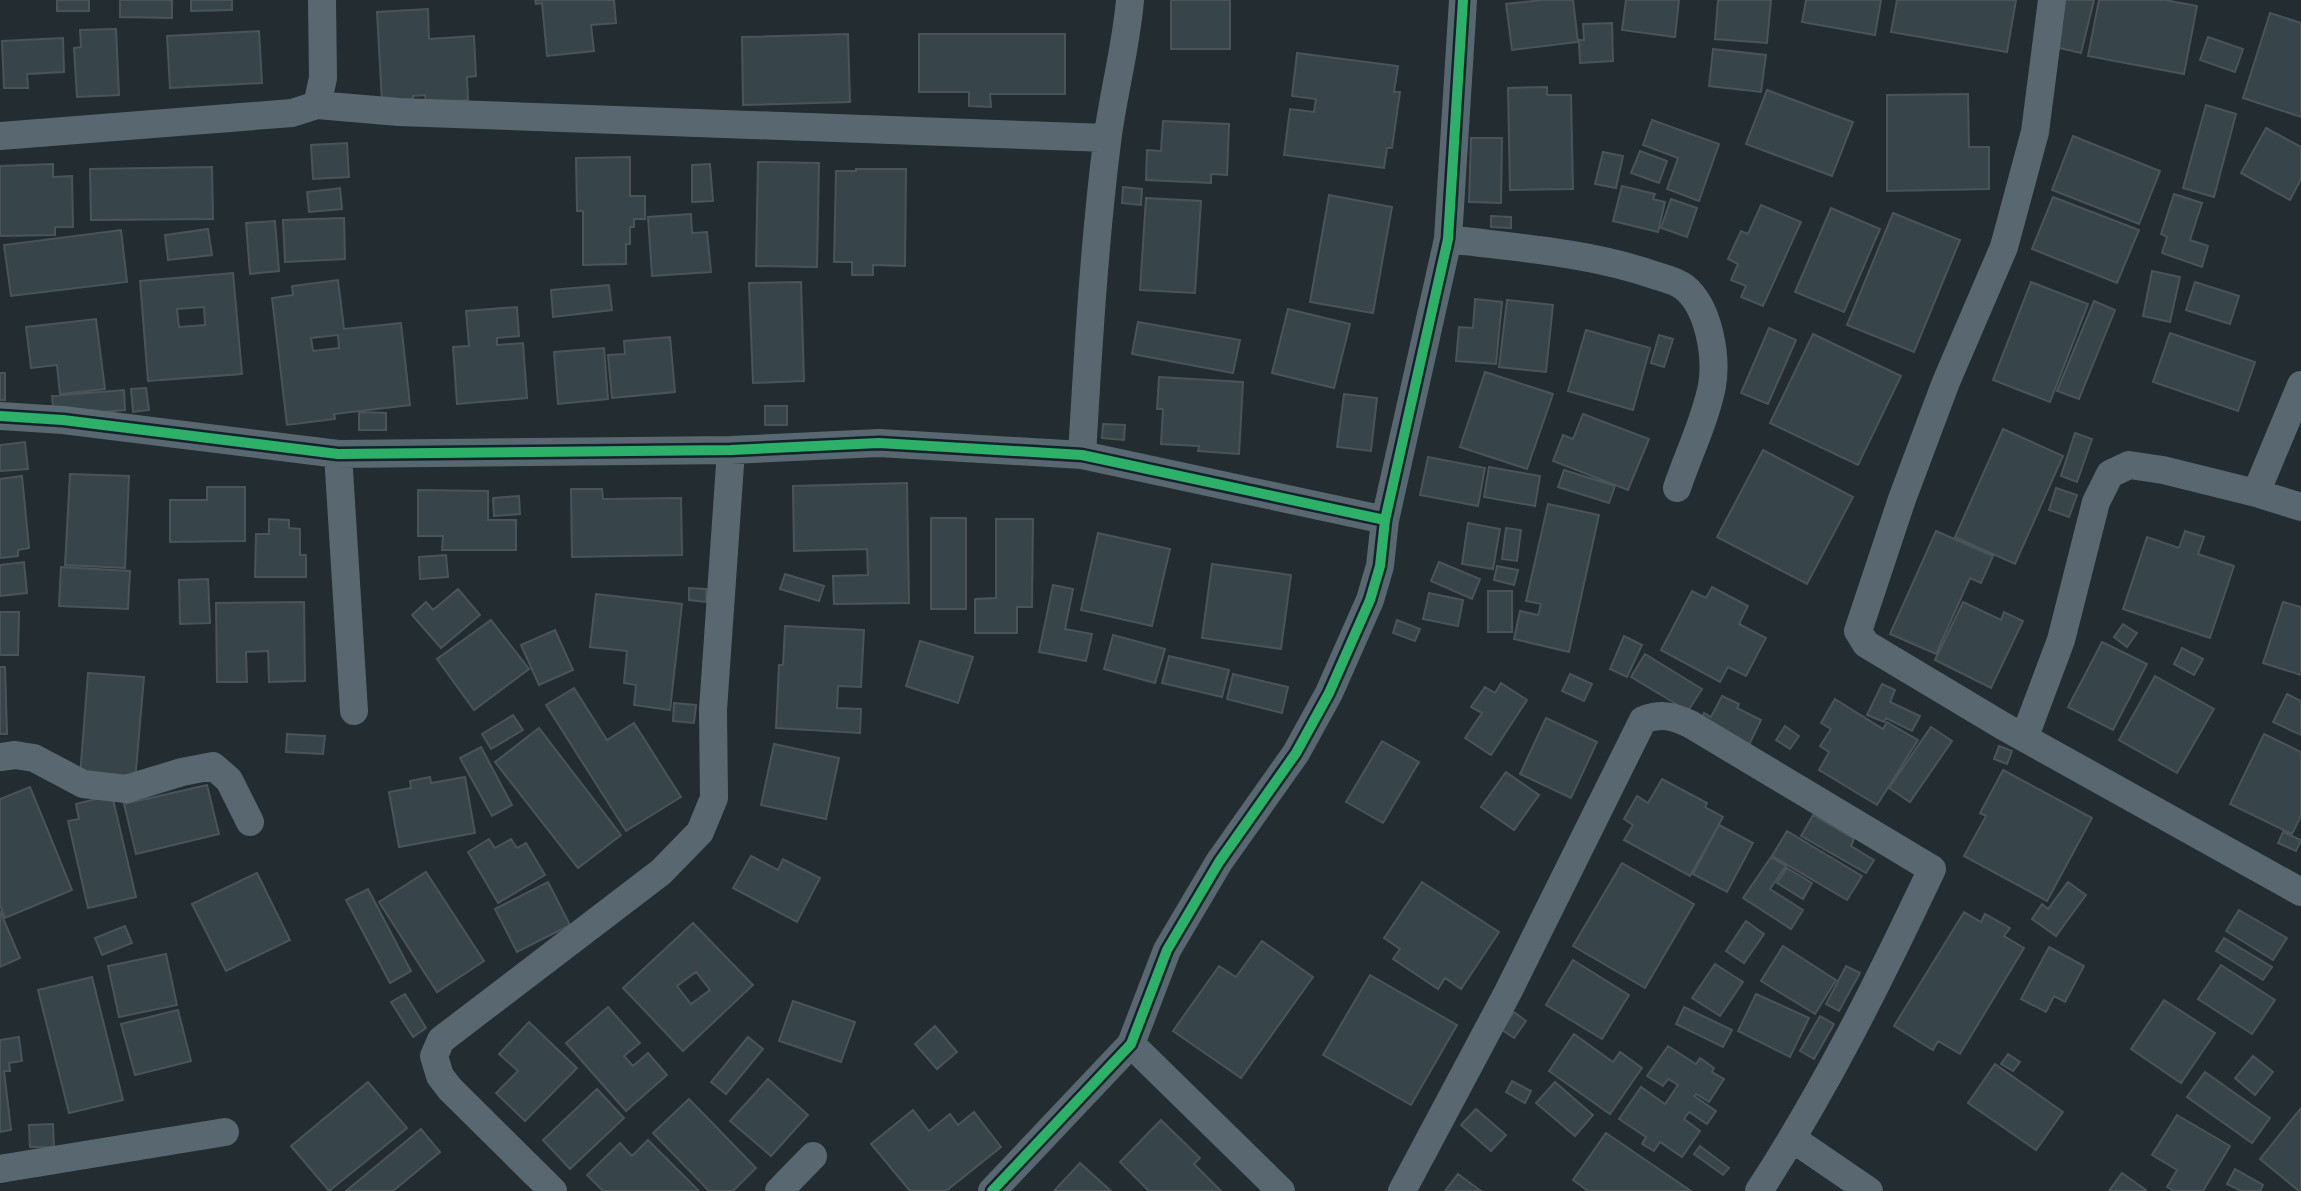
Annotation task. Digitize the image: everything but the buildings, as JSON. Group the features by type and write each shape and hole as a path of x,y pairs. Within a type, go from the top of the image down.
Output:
{"street":[{"path":"317,105 323,78 322,0"},
{"path":"1082,456 1094,262 1107,138 1127,37 1129,0"},
{"path":"992,1191 1131,1044 1167,950 1219,862 1296,753 1329,693 1370,600 1380,566 1385,520 1448,239 1463,0"},
{"path":"2052,0 2035,132 2004,247 1946,382 1902,499 1858,631 1866,644 2003,726 2301,892"},
{"path":"0,136 292,113 317,105 399,112 1107,138"},
{"path":"1448,239 1594,257 1682,285 1696,301 1706,321 1713,368 1712,386 1677,488"},
{"path":"2256,493 2301,385"},
{"path":"0,416 338,454 731,450 878,443 1082,456 1385,520"},
{"path":"554,1191 450,1088 440,1076 434,1056 441,1040 661,872 700,832 713,798 713,710 731,450"},
{"path":"338,454 354,711"},
{"path":"2025,736 2061,640 2096,502 2110,474 2129,465 2163,470 2301,507"},
{"path":"1402,1191 1508,992 1643,720 1670,715 1690,724 1933,869 1869,1002 1793,1139 1759,1191"},
{"path":"0,757 15,755 34,758 83,784 126,789 182,772 213,766 229,780 250,822"},
{"path":"1131,1044 1281,1191"},
{"path":"0,1170 225,1132"},
{"path":"1793,1139 1869,1191"},
{"path":"779,1191 813,1156"}],"cycle path":[{"path":"992,1191 1131,1044 1167,950 1219,862 1296,753 1329,693 1370,600 1380,566 1385,520 1448,239 1463,0"},
{"path":"0,416 63,420 338,454 731,450 879,443 1082,455 1385,520"}]}
